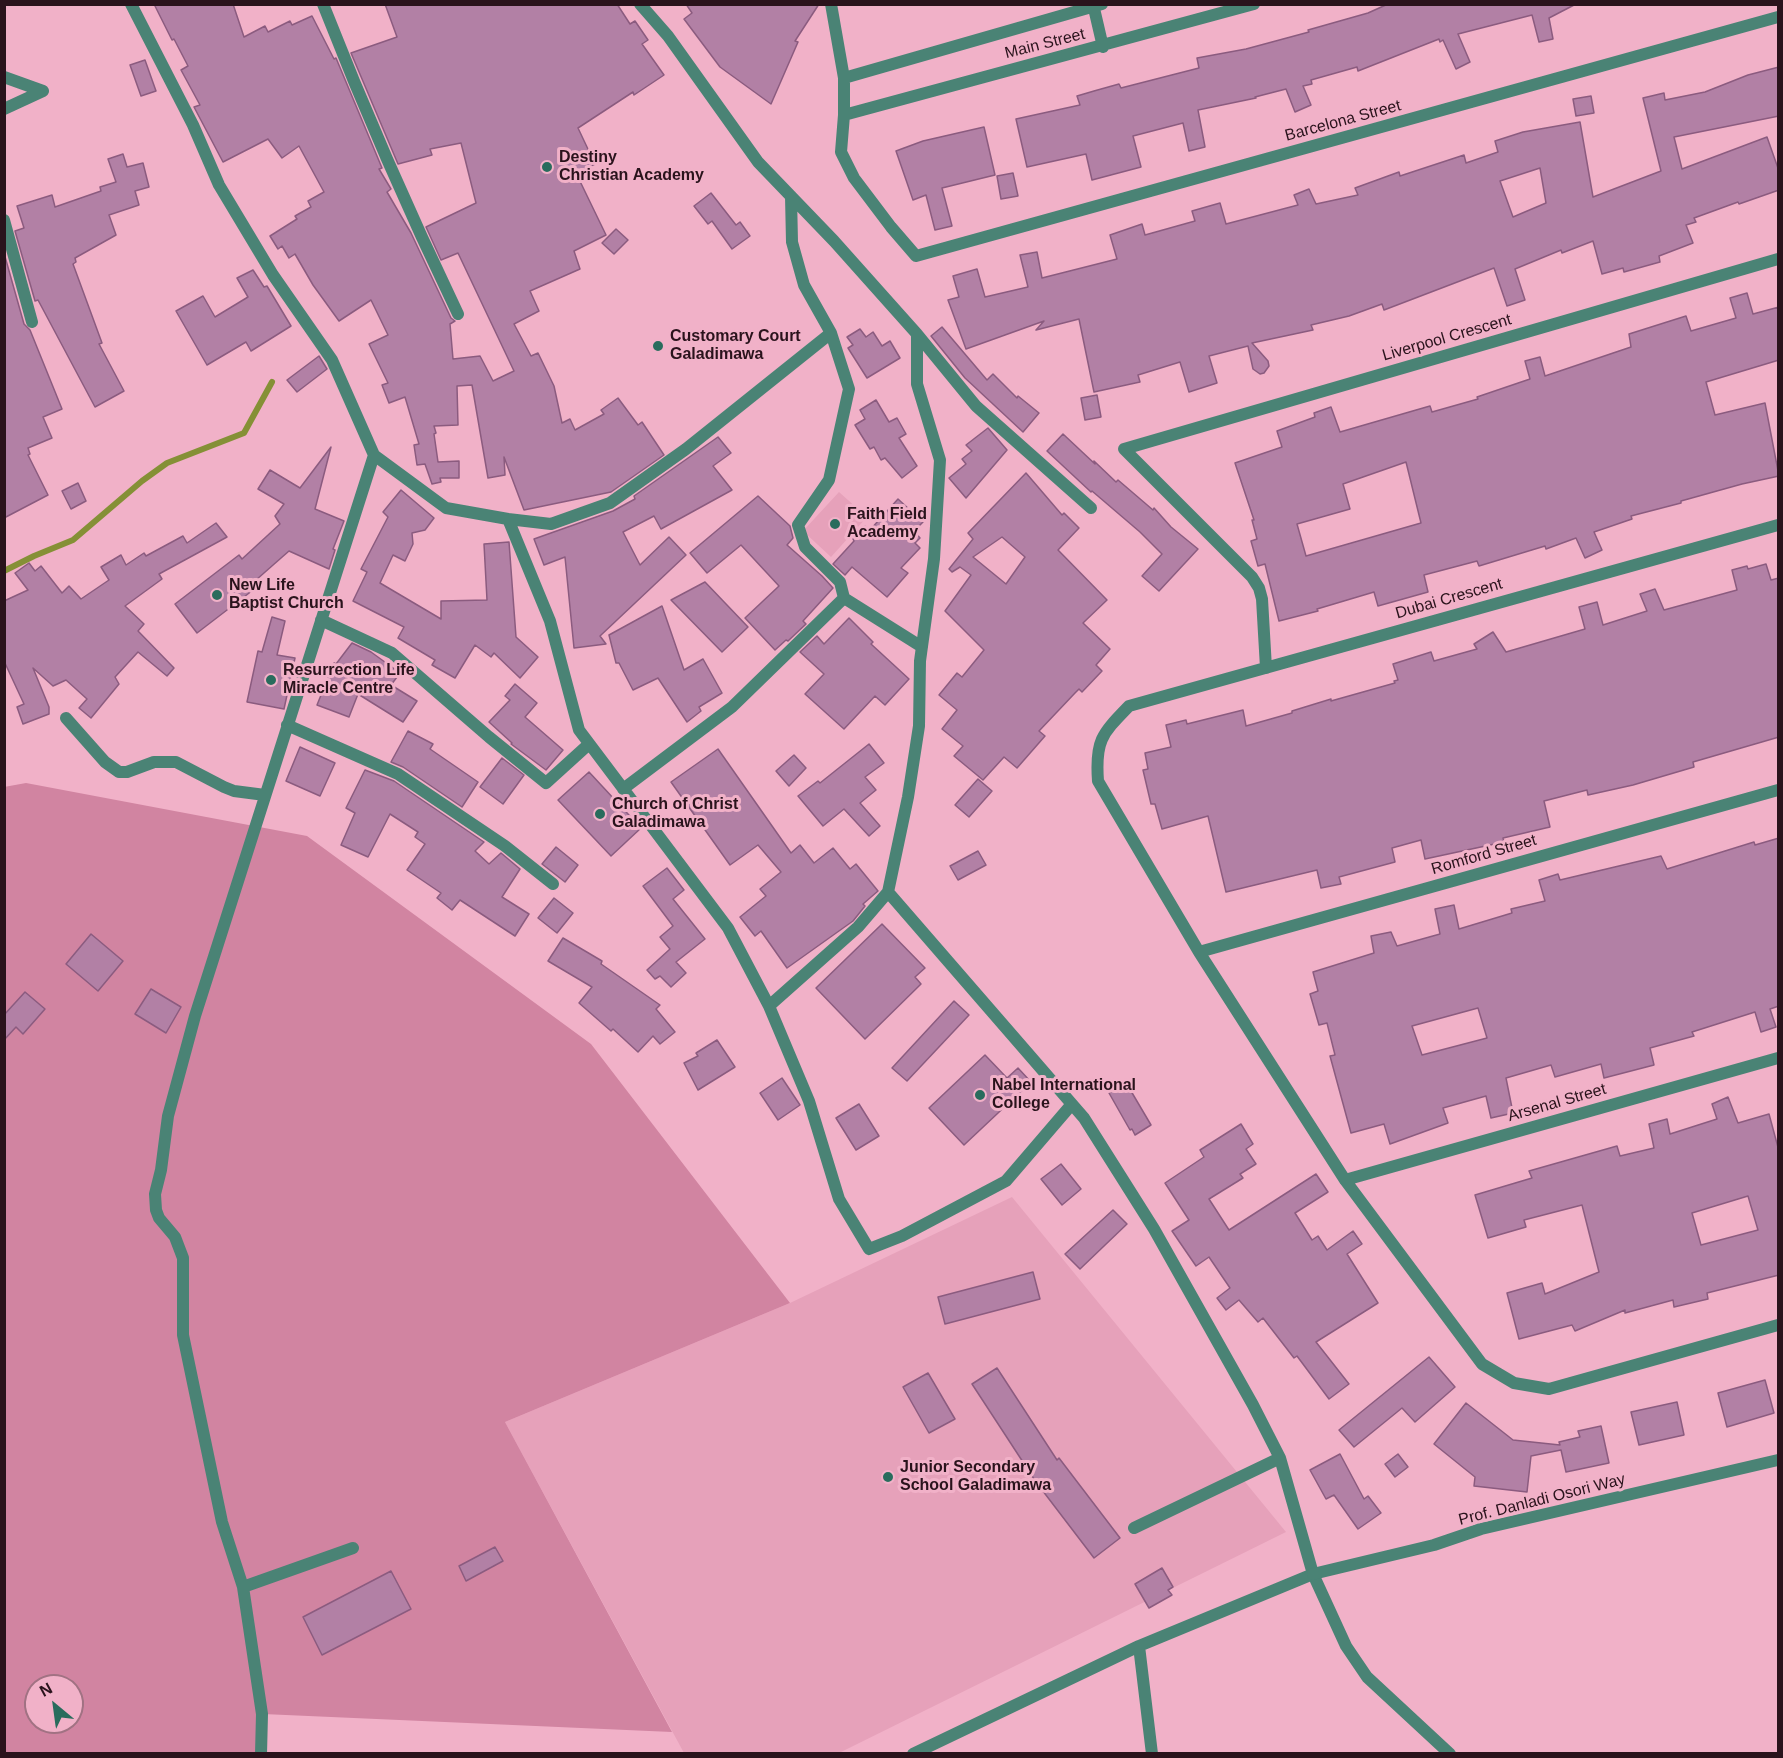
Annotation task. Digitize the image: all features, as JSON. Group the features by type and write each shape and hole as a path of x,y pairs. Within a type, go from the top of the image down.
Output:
{"street":[{"path":"131,4 193,125 219,184 273,275 332,360 374,455 446,508 551,524 610,503 686,449 831,333"},
{"path":"323,4 351,76 413,220 458,314"},
{"path":"640,4 668,36 758,162 834,241 976,406 1091,508"},
{"path":"831,4 844,78 844,115"},
{"name":"Main Street","path":"844,115 1254,4"},
{"path":"1096,5 1103,46"},
{"name":"Main Street","path":"844,78 1096,5"},
{"name":"Barcelona Street","path":"844,115 841,152 854,178 916,256 1779,17"},
{"path":"4,77 43,91 4,109"},
{"path":"791,196 792,242 804,285 831,333 849,388 829,480 798,525 805,547 840,582 844,598 922,647"},
{"path":"4,220 32,322"},
{"name":"Liverpool Crescent","path":"1266,668 1262,599 1259,588 1252,577 1124,449 1779,259"},
{"path":"769,1006 858,927 888,892 908,797 919,726 920,661 934,559 940,460 917,384 916,334"},
{"path":"261,1754 262,1714 243,1587 222,1522 183,1335 183,1258 175,1237 159,1218 155,1194 161,1170 168,1116 189,1038 374,455"},
{"path":"508,519 550,621 579,730 728,928 769,1006 808,1101 839,1199 868,1249 902,1236 1006,1181 1072,1104"},
{"name":"Dubai Crescent","path":"1199,952 1098,781 1096,755 1106,730 1129,706 1779,525"},
{"path":"623,789 732,707 844,598"},
{"path":"321,620 392,653 546,783 589,744"},
{"path":"66,718 105,762 119,772 127,772 154,762 176,762 234,791 265,795"},
{"path":"287,725 398,774 506,846 553,884"},
{"name":"Romford Street","path":"1199,952 1779,790"},
{"path":"888,892 1084,1118 1154,1229 1253,1405 1280,1458 1313,1574 1346,1646 1367,1677 1450,1754"},
{"path":"1199,952 1345,1180 1482,1364 1514,1383 1549,1389 1779,1325"},
{"name":"Arsenal Street","path":"1345,1180 1779,1058"},
{"path":"1134,1528 1280,1458"},
{"name":"Prof. Danladi Osori Way","path":"913,1754 1139,1646 1313,1574 1434,1545 1481,1529 1779,1460"},
{"path":"243,1587 353,1548"},
{"path":"1139,1646 1152,1754"}],"shaded area":[{"name":"Faith Field Academy","path":"839,492 867,517 831,557 803,531"},
{"path":"26,783 307,836 591,1044 790,1303 505,1422 672,1732 263,1714 261,1753 5,1754 4,787"},
{"name":"Junior Secondary School Galadimawa","path":"1012,1197 1286,1532 839,1753 684,1753 505,1422 790,1303"}],"building":[{"path":"154,4 233,4 244,37 265,26 268,32 290,21 292,25 312,16 334,59 336,58 382,168 379,169 391,189 387,192 411,233 451,318 455,321 450,324 453,359 480,356 493,381 514,371 458,253 441,260 426,227 476,203 461,143 430,149 432,155 398,164 351,53 397,37 385,4 617,4 630,24 635,21 648,40 642,44 664,75 578,128 595,164 576,173 606,235 574,251 580,269 530,291 539,311 514,324 531,356 538,353 554,386 562,423 570,419 575,430 604,414 601,410 618,398 638,425 642,422 664,455 611,492 524,510 504,457 505,475 488,478 472,385 457,386 458,425 434,426 436,433 434,434 438,462 459,461 459,478 440,478 441,482 432,484 425,464 417,465 414,445 419,444 405,397 389,403 382,385 388,383 369,344 388,335 371,300 339,321 313,285 295,254 289,258 282,246 278,249 270,236 297,219 295,216 311,207 308,201 324,192 299,146 282,158 268,139 223,162 194,107 200,105 181,70 188,66"},
{"path":"686,4 819,4 795,41 798,42 771,104 720,67 684,19 692,13"},
{"path":"1388,4 1576,4 1549,18 1553,39 1539,42 1532,15 1458,34 1470,62 1456,69 1443,40 1440,42 1439,39 1358,71 1357,67 1311,80 1312,84 1303,86 1311,105 1295,112 1286,89 1198,110 1205,147 1189,151 1183,123 1133,136 1141,167 1092,180 1086,154 1027,167 1016,119 1080,105 1077,96 1119,84 1121,88 1199,68 1197,58 1246,49 1309,32 1308,30 1368,13"},
{"path":"145,60 156,91 141,96 130,65"},
{"path":"1779,67 1779,116 1674,137 1682,169 1767,137 1779,171 1779,190 1694,218 1696,222 1686,225 1693,243 1659,256 1660,262 1624,272 1623,268 1602,274 1593,241 1562,253 1561,250 1515,269 1525,300 1507,306 1494,268 1384,310 1382,304 1349,316 1311,325 1313,330 1252,343 1268,361 1269,366 1264,373 1260,374 1253,369 1248,346 1209,356 1217,383 1189,392 1180,362 1138,375 1140,382 1094,392 1079,319 1036,330 1044,321 966,349 948,300 959,297 953,276 977,269 985,297 1028,287 1020,255 1037,252 1042,278 1117,259 1110,235 1142,224 1145,235 1195,221 1192,211 1220,203 1226,224 1298,205 1294,195 1309,189 1316,204 1358,195 1355,188 1399,172 1400,176 1464,155 1466,163 1498,152 1495,141 1523,132 1580,122 1593,197 1661,171 1643,98 1664,93 1665,100 1705,92 1748,75","holes":["1540,168 1546,203 1513,217 1500,181"]},
{"path":"1591,96 1594,113 1576,116 1573,99"},
{"path":"984,127 995,175 942,188 952,226 935,230 926,195 913,200 896,151 923,141"},
{"path":"123,154 127,167 143,163 149,187 135,191 139,205 109,215 116,235 75,258 76,262 73,264 102,343 99,344 124,391 95,407 38,300 35,301 15,231 24,228 17,206 52,195 55,207 101,191 100,187 116,182 108,159"},
{"path":"1013,173 1018,196 1001,199 997,176"},
{"path":"711,193 736,225 740,222 750,236 732,249 712,221 708,224 694,206"},
{"path":"616,229 628,240 614,254 602,243"},
{"path":"4,253 24,324 30,330 62,409 43,417 52,438 28,448 30,454 28,455 48,495 4,518"},
{"path":"253,270 264,287 267,286 291,326 251,351 246,342 207,365 176,311 203,296 215,317 248,297 237,278"},
{"path":"1747,293 1753,314 1779,307 1779,360 1706,382 1715,415 1765,403 1779,476 1742,484 1631,516 1632,519 1594,532 1602,550 1585,558 1576,538 1546,549 1545,546 1479,566 1477,561 1424,575 1428,592 1378,606 1374,592 1317,609 1318,611 1279,621 1265,564 1258,566 1251,541 1257,539 1252,520 1254,520 1235,463 1282,447 1277,431 1315,417 1314,413 1331,407 1340,432 1430,406 1432,412 1478,399 1477,397 1530,379 1525,361 1540,357 1545,376 1631,347 1629,334 1686,316 1691,331 1736,318 1730,298","holes":["1406,462 1421,523 1306,556 1297,524 1350,509 1343,484"]},
{"path":"942,327 987,380 993,374 1017,398 1018,396 1039,413 1023,432 965,378 931,336"},
{"path":"860,329 866,337 873,332 882,346 890,341 900,358 867,378 848,348 853,345 847,337"},
{"path":"319,356 327,369 297,392 287,380"},
{"path":"1097,395 1101,417 1085,420 1081,398"},
{"path":"876,400 889,422 897,418 906,434 899,438 917,466 902,478 885,458 881,460 874,447 870,449 855,425 865,419 860,410"},
{"path":"988,428 1007,450 966,498 949,478 966,464 962,459 972,451 966,445"},
{"path":"1063,434 1116,482 1118,480 1153,510 1154,508 1171,527 1198,549 1159,591 1142,576 1162,554 1047,451"},
{"path":"718,437 731,453 713,466 732,490 661,529 654,516 623,532 640,565 669,537 686,555 600,636 606,644 574,648 565,557 544,565 534,539 613,511 635,499 634,496"},
{"path":"331,447 315,509 344,521 333,549 335,550 329,569 289,551 256,580 257,587 197,633 175,604 239,555 242,559 280,524 275,516 284,504 258,489 270,470 300,488"},
{"path":"1026,473 1062,515 1064,513 1079,528 1058,550 1107,600 1083,623 1110,649 1096,665 1102,671 1082,692 1079,689 1039,731 1045,736 1017,768 1004,757 983,780 954,756 963,746 942,729 957,710 939,695 957,673 962,677 984,650 945,611 971,575 960,567 952,572 949,569 973,539 968,533","holes":["1002,537 1025,557 1006,584 973,557"]},
{"path":"78,483 86,501 71,509 62,491"},
{"path":"401,490 434,518 425,530 412,533 413,544 405,561 393,555 380,583 441,619 441,601 487,600 484,544 509,542 516,637 538,657 520,678 494,653 491,657 475,645 455,678 432,665 435,660 398,638 404,627 353,601 367,572 361,569 388,517 383,512"},
{"path":"758,496 790,526 793,538 787,545 833,588 803,621 806,624 775,650 745,618 779,586 741,545 707,573 690,553"},
{"path":"898,499 923,522 914,531 920,538 915,543 920,548 901,568 908,573 887,597 852,567 845,575 833,564 865,526 870,530"},
{"path":"216,523 227,537 159,574 162,579 125,606 144,624 138,631 174,668 167,676 138,652 115,677 119,684 91,718 79,708 87,699 66,680 53,686 33,668 49,707 49,714 23,724 17,707 24,704 4,661 4,601 28,590 15,573 29,563 35,571 41,566 62,593 69,586 81,599 109,580 101,567 121,555 126,565 144,553 146,556 183,536 187,543"},
{"path":"1766,564 1771,580 1779,578 1779,737 1693,762 1694,767 1633,785 1588,795 1587,790 1544,801 1550,827 1503,838 1504,842 1425,859 1421,840 1392,848 1395,862 1339,877 1341,884 1321,888 1317,870 1226,892 1208,816 1162,829 1155,804 1151,804 1143,770 1148,769 1145,753 1171,747 1166,725 1186,720 1187,724 1243,710 1246,726 1331,699 1331,701 1395,683 1394,681 1398,680 1393,664 1431,652 1434,661 1477,649 1474,644 1493,632 1506,652 1585,629 1579,607 1597,602 1603,625 1647,611 1640,594 1655,589 1664,610 1737,590 1732,570"},
{"path":"705,582 748,627 722,652 671,600"},
{"path":"662,606 684,670 703,659 722,693 699,707 701,711 687,722 658,678 633,690 619,663 616,663 609,635"},
{"name":"Resurrection Life Miracle Centre","path":"272,617 285,621 277,655 295,658 284,709 247,702 258,651 262,652"},
{"path":"849,618 873,642 871,644 909,679 885,705 875,696 844,729 805,694 824,674 800,652 817,636 824,644"},
{"path":"352,643 371,652 400,673 391,685 417,701 403,722 358,694 349,717 317,705 334,663 336,664"},
{"path":"515,684 537,703 525,717 563,750 546,770 511,744 489,722 510,700 505,696"},
{"path":"408,731 433,744 430,749 478,782 462,807 403,767 391,762"},
{"path":"869,744 884,763 865,777 876,790 860,803 880,826 869,836 844,809 823,826 798,796 818,781 820,783"},
{"path":"300,747 335,763 320,796 286,781"},
{"path":"718,749 791,853 800,845 814,863 833,848 850,869 856,864 878,891 863,904 865,906 853,921 787,968 761,931 755,936 740,917 766,896 760,889 781,872 758,845 730,865 671,782"},
{"path":"794,755 806,768 789,786 776,771"},
{"path":"502,758 524,775 503,804 480,787"},
{"path":"365,770 394,781 484,842 475,851 489,864 501,853 520,869 502,897 529,914 515,936 460,900 452,910 437,898 441,893 407,870 425,844 415,837 418,832 390,814 368,857 341,845 355,813 346,808"},
{"name":"Church of Christ Galadimawa","path":"589,772 641,828 611,856 558,800"},
{"path":"978,779 992,791 969,817 955,805"},
{"path":"1779,838 1779,1006 1770,1009 1776,1027 1761,1032 1755,1012 1692,1032 1694,1036 1650,1048 1654,1065 1604,1078 1601,1064 1555,1077 1551,1065 1506,1078 1513,1113 1491,1118 1486,1096 1443,1108 1448,1123 1390,1144 1384,1124 1351,1133 1330,1056 1335,1055 1327,1023 1319,1025 1310,994 1318,991 1313,972 1374,953 1371,936 1391,932 1397,946 1440,934 1435,909 1454,905 1459,929 1512,913 1511,909 1545,901 1539,880 1558,874 1560,880 1661,856 1667,869 1754,842 1755,845","holes":["1478,1008 1487,1038 1422,1055 1412,1026"]},
{"path":"556,847 578,865 565,882 542,864"},
{"path":"978,851 986,865 958,880 950,866"},
{"path":"667,868 684,890 673,899 705,939 676,962 686,973 671,987 660,976 655,979 647,970 670,949 660,937 673,926 643,886"},
{"path":"554,898 573,913 557,933 538,918"},
{"path":"882,924 925,968 915,977 921,984 865,1039 816,988"},
{"path":"91,934 123,961 98,991 66,964"},
{"path":"563,938 602,961 601,964 660,1005 656,1009 675,1032 660,1044 653,1036 638,1052 613,1029 611,1031 579,1003 592,987 548,961"},
{"path":"151,989 181,1007 166,1033 135,1014"},
{"path":"25,992 45,1009 23,1034 16,1027 4,1040 4,1015"},
{"path":"954,1001 969,1015 907,1081 892,1068"},
{"path":"717,1040 735,1067 698,1090 684,1063 698,1056 696,1053"},
{"name":"Nabel International College","path":"985,1055 1007,1078 1018,1068 1031,1082 964,1145 929,1108"},
{"path":"782,1078 800,1105 778,1120 760,1093"},
{"path":"1124,1084 1125,1087 1128,1086 1151,1125 1135,1135 1109,1093"},
{"path":"1728,1097 1738,1123 1769,1114 1779,1151 1779,1275 1707,1293 1708,1299 1674,1307 1673,1300 1625,1313 1625,1310 1575,1331 1572,1325 1519,1339 1507,1293 1542,1283 1545,1294 1599,1272 1582,1205 1524,1220 1526,1227 1488,1238 1475,1195 1532,1178 1529,1171 1617,1146 1620,1156 1654,1148 1649,1124 1667,1119 1670,1134 1717,1119 1712,1104","holes":["1748,1196 1758,1230 1701,1245 1692,1213"]},
{"path":"859,1104 879,1136 856,1150 836,1118"},
{"path":"1241,1124 1253,1144 1246,1149 1256,1164 1240,1174 1243,1178 1209,1199 1229,1230 1316,1174 1328,1192 1295,1213 1312,1240 1318,1236 1327,1250 1353,1231 1362,1244 1347,1254 1378,1303 1316,1342 1349,1384 1329,1399 1297,1356 1294,1358 1263,1318 1258,1322 1239,1300 1226,1310 1217,1298 1230,1288 1209,1257 1196,1266 1172,1231 1189,1220 1165,1183 1204,1157 1200,1150"},
{"path":"1061,1164 1081,1189 1062,1205 1041,1179"},
{"path":"1113,1210 1127,1224 1080,1269 1065,1254"},
{"path":"1033,1272 1040,1299 945,1324 938,1297"},
{"path":"1429,1357 1455,1387 1415,1422 1402,1408 1354,1447 1339,1430"},
{"path":"997,1368 1057,1460 1059,1458 1120,1538 1094,1558 1036,1482 972,1384"},
{"path":"928,1373 955,1419 929,1433 903,1387"},
{"path":"1765,1380 1774,1413 1727,1427 1718,1393"},
{"path":"1677,1402 1684,1435 1639,1445 1631,1412"},
{"path":"1466,1403 1513,1440 1560,1445 1559,1442 1580,1437 1578,1431 1601,1426 1609,1463 1566,1472 1561,1450 1531,1456 1527,1492 1474,1486 1475,1477 1434,1444"},
{"path":"1340,1454 1364,1499 1368,1496 1381,1513 1358,1529 1334,1495 1326,1499 1310,1470"},
{"path":"1398,1454 1408,1467 1395,1477 1385,1464"},
{"path":"495,1547 503,1561 466,1581 459,1566"},
{"path":"1162,1568 1173,1587 1168,1590 1172,1595 1149,1608 1135,1584"},
{"path":"391,1571 411,1609 322,1655 303,1617"}],"waterway":[{"path":"4,571 73,540 142,481 167,463 244,433 272,382"}],"place":[{"name":"Destiny Christian Academy","path":"547,167"},
{"name":"Customary Court Galadimawa","path":"658,346"},
{"name":"Faith Field Academy","path":"835,524"},
{"name":"New Life Baptist Church","path":"217,595"},
{"name":"Resurrection Life Miracle Centre","path":"271,680"},
{"name":"Church of Christ Galadimawa","path":"600,814"},
{"name":"Nabel International College","path":"980,1095"},
{"name":"Junior Secondary School Galadimawa","path":"888,1477"}]}
